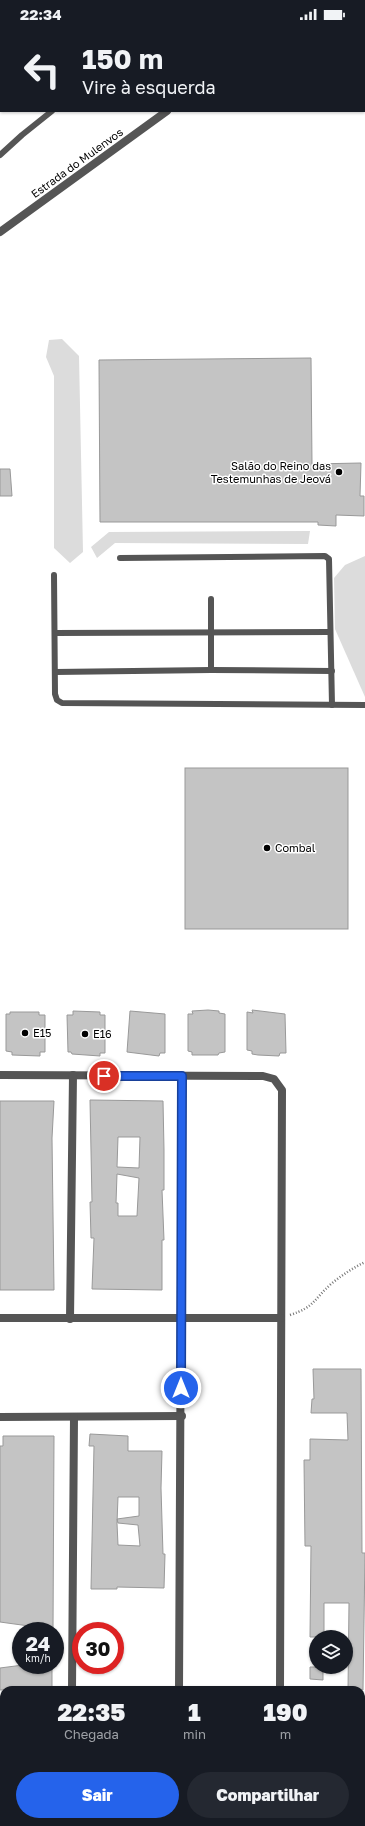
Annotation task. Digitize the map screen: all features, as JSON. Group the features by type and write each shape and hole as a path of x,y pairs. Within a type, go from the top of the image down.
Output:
{"street":[{"name":"Estrada do Mulenvos","path":"0,232 166,112"},
{"path":"0,1075 263,1076 274,1079 282,1090 280,1686"},
{"path":"70,1319 73,1076"},
{"path":"179,1686 182,1416 182,1076"},
{"path":"0,1318 281,1318"},
{"path":"0,1417 182,1416"},
{"path":"72,1686 74,1417"}],"lane":[{"path":"0,155 51,112"},
{"path":"120,558 325,556 330,563 332,706"},
{"path":"54,575 55,694 57,700 62,702 365,706"},
{"path":"322,598 330,598"},
{"path":"211,599 203,599 219,599 211,599"},
{"path":"211,599 211,670"},
{"path":"54,601 62,601"},
{"path":"55,633 211,634 330,632"},
{"path":"55,672 211,670 332,671"}],"path":[{"path":"281,1318 303,1311 313,1304 330,1285 348,1271 365,1262"}],"shaded area":[{"path":"62,339 79,356 83,552 70,563 54,548 54,376 46,357 49,340"},
{"path":"310,531 308,544 115,543 97,558 91,547 109,532"},
{"path":"365,556 365,697 335,629 334,578 345,565"}],"building":[{"path":"311,358 312,464 361,463 360,496 364,496 364,516 336,515 336,526 318,525 318,522 100,522 99,360"},
{"path":"0,469 10,469 12,496 0,496"},
{"name":"Combal","path":"185,768 348,768 348,929 185,929"},
{"path":"252,1010 285,1014 286,1053 280,1053 279,1056 258,1055 252,1054 252,1051 247,1050 247,1012 253,1013"},
{"name":"E16","path":"73,1011 100,1012 100,1015 105,1015 105,1053 100,1053 100,1056 72,1054 71,1052 68,1052 67,1015 73,1015"},
{"path":"130,1011 165,1014 165,1053 160,1053 159,1056 127,1052"},
{"path":"192,1011 219,1011 219,1013 225,1014 225,1052 219,1053 218,1055 192,1055 192,1052 188,1051 188,1014 193,1014"},
{"name":"E15","path":"10,1012 39,1012 39,1015 45,1015 45,1052 40,1052 40,1056 12,1055 12,1052 6,1051 6,1014 10,1014"},
{"path":"90,1100 163,1101 164,1190 162,1190 164,1240 162,1240 162,1290 92,1289 94,1238 91,1238 90,1202 92,1202","holes":["118,1137 140,1137 139,1168 117,1167","117,1174 139,1178 137,1216 118,1216 118,1203 116,1203"]},
{"path":"0,1101 54,1101 52,1138 54,1290 0,1290"},
{"path":"313,1369 361,1369 362,1553 365,1553 363,1686 348,1686 348,1674 353,1674 353,1630 349,1630 349,1603 324,1603 324,1630 310,1630 311,1546 305,1546 304,1460 310,1460 310,1439 348,1440 347,1413 311,1413 312,1399 314,1399"},
{"path":"90,1434 128,1436 128,1451 162,1451 161,1488 163,1554 165,1554 164,1588 117,1587 117,1589 91,1589 94,1446 89,1446","holes":["118,1497 139,1497 139,1516 117,1519","117,1520 118,1523 138,1525 140,1546 118,1545"]},
{"path":"3,1436 54,1436 53,1622 12,1622 12,1624 0,1622 0,1446 3,1446"},
{"path":"12,1666 12,1674 52,1674 52,1686 0,1686 0,1668"},
{"path":"310,1674 323,1674 323,1680 310,1679"}],"place":[{"name":"Salão do Reino das Testemunhas de Jeová","path":"339,472"},
{"name":"Combal","path":"267,848"},
{"name":"E15","path":"25,1033"},
{"name":"E16","path":"85,1034"}],"route":[{"path":"104,1076 182,1076 181,1388"}]}
